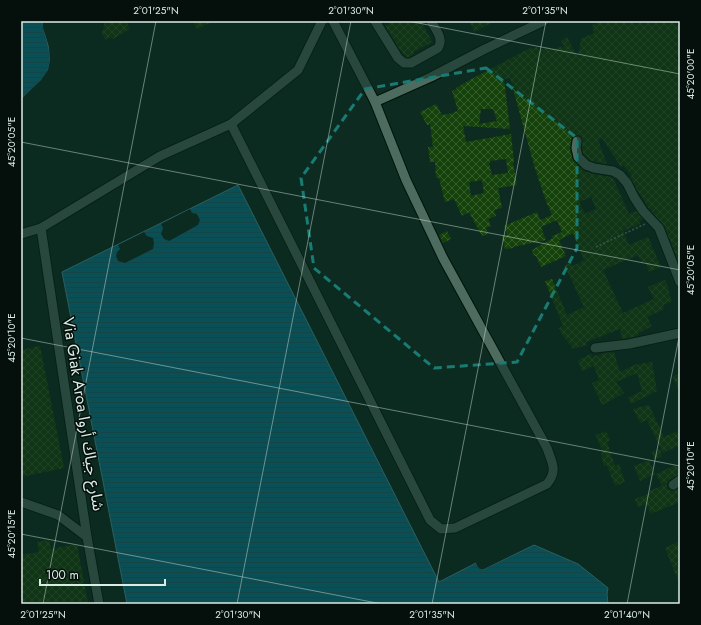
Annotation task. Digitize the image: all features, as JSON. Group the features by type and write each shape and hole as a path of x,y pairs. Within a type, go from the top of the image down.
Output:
{"street":[{"path":"21,234 41,228 160,156 231,124 298,70 322,21"},
{"path":"231,124 430,520 441,529 455,528 546,484 552,477 554,469 547,448 443,258 406,180 375,102 333,21"},
{"path":"375,21 398,58 404,63 411,63 438,48 440,45 441,40 431,21"},
{"path":"375,102 430,77 544,21"},
{"path":"577,141 576,148 578,157 586,165 612,171 620,175 627,183 634,197 659,228 680,282"},
{"name":"Via Giak Aroa شارع جياك أروا","path":"41,228 87,537 99,604"},
{"path":"595,348 629,344 680,333"},
{"path":"21,502 58,515 87,537"}],"path":[{"path":"596,247 652,221"}],"highlighted area":[{"path":"486,68 577,138 577,248 517,362 434,368 314,268 301,178 365,89"}],"water":[{"path":"21,21 43,21 50,57 49,67 46,74 21,99"},
{"path":"238,185 439,582 476,563 477,566 484,569 534,545 578,564 608,588 608,604 127,604 62,272"}],"pier":[{"path":"43,21 45,21 45,28 51,46 52,60 50,71 21,101 21,99 41,80 48,70 50,60 49,46 43,28"},
{"path":"190,209 192,213 197,214 200,220 198,225 169,241 164,239 161,234 163,228 161,224"},
{"path":"144,232 147,236 153,238 153,249 125,263 118,261 116,256 120,249 118,245"},
{"path":"533,543 536,543 484,569 480,569 477,566 477,562 481,567 483,567"}],"building":[{"path":"105,21 126,21 130,29 113,39 110,37 106,40 102,34"},
{"path":"193,21 214,21 197,29"},
{"path":"393,21 421,21 432,42 413,52 414,54 409,57 406,57 385,26"},
{"path":"469,21 495,21 474,32"},
{"path":"633,21 634,24 651,21 675,21 678,27 680,26 680,56 676,57 680,66 680,265 664,226 648,207 630,178 632,176 623,165 621,167 602,138 598,140 607,164 589,160 583,154 582,138 577,135 573,137 571,140 570,149 574,161 584,171 613,178 629,214 636,211 643,219 639,222 640,224 623,231 629,245 648,237 661,267 649,272 645,261 642,263 638,255 603,270 623,313 654,299 648,287 665,280 672,301 663,305 664,309 647,317 652,326 637,334 638,336 622,339 620,329 586,342 587,345 573,349 561,333 559,328 563,326 545,281 552,279 567,315 584,307 565,266 571,263 573,266 584,260 573,233 559,240 566,256 541,267 532,250 553,238 552,236 562,232 557,220 541,227 546,240 505,249 502,236 507,235 504,226 537,212 540,220 552,215 534,165 510,78 504,79 510,129 463,126 466,142 511,134 513,163 517,185 498,188 502,208 494,210 496,216 488,219 491,226 486,228 488,234 482,236 469,212 462,216 454,199 445,202 439,178 436,178 435,162 430,162 428,147 433,147 430,124 427,125 420,112 436,104 442,115 458,111 452,91 532,47 533,49 537,47 539,51 548,47 549,50 565,46 561,41 567,37 578,58 581,39 594,33 592,25 597,22","holes":["481,109 493,109 497,121 479,124","506,159 508,173 492,175 489,163 490,161","482,180 484,193 471,196 469,182","591,197 596,209 585,214 579,202"]},
{"path":"447,231 451,239 443,243 439,235"},
{"path":"40,346 64,468 21,477 21,350"},
{"path":"614,352 620,372 634,365 652,362 657,391 631,404 628,398 642,391 637,373 616,382 624,393 602,405 592,383 599,380 594,366 582,371 578,360 591,354 592,357"},
{"path":"680,373 680,392 673,376"},
{"path":"649,405 664,437 680,430 680,445 663,453 647,420 640,423 633,409"},
{"path":"606,431 610,440 607,442 615,466 619,464 625,482 615,486 607,465 604,466 601,454 603,453 596,435"},
{"path":"660,449 662,457 654,459 652,452"},
{"path":"649,460 655,474 640,481 634,466"},
{"path":"676,465 680,474 669,480 667,486 668,489 673,491 680,488 680,502 650,514 647,504 638,507 635,499 662,486 656,474"},
{"path":"49,540 51,549 77,544 88,604 21,604 21,555 39,552 37,542"},
{"path":"680,541 680,585 665,548"}]}
